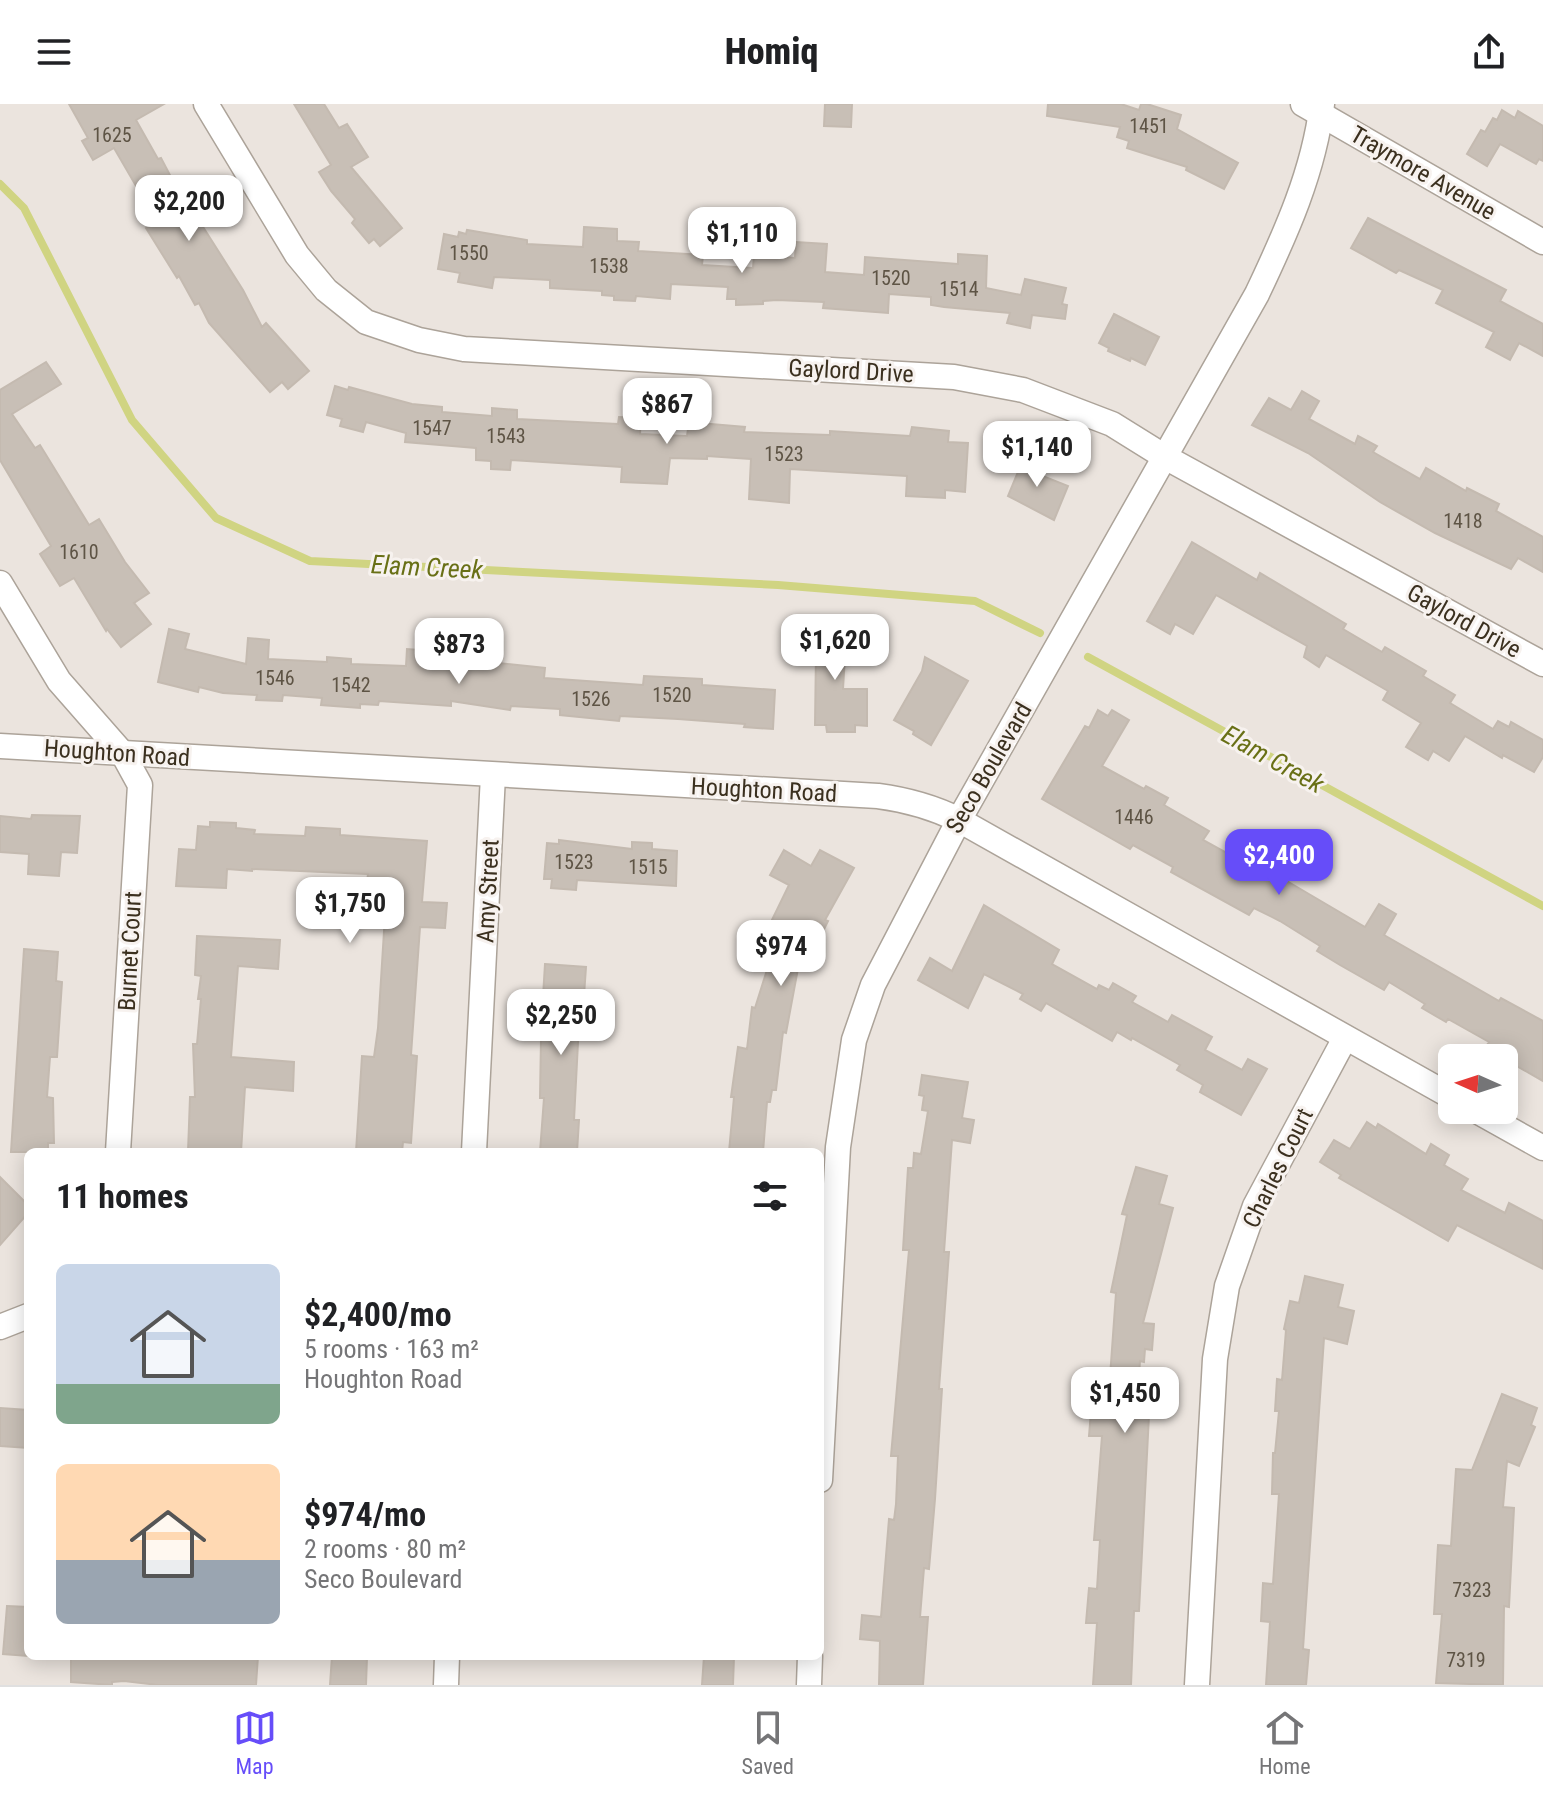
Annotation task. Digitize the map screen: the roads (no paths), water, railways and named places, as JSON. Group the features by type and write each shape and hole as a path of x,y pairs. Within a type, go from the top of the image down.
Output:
{"street":[{"name":"Gaylord Drive","path":"206,104 297,255 326,290 366,322 419,340 464,349 954,377 1023,390 1112,424 1165,457 1543,664"},
{"name":"Seco Boulevard","path":"824,1406 838,1147 854,1040 873,985 959,820 1257,294 1289,226 1310,164 1315,107"},
{"name":"Traymore Avenue","path":"1315,107 1543,242"},
{"name":"Burnet Court","path":"0,583 59,681 123,754 140,785 118,1148"},
{"name":"Houghton Road","path":"0,746 878,796 932,807 1438,1089"},
{"name":"Amy Street","path":"474,1148 493,775"},
{"name":"Charles Court","path":"1197,1685 1215,1359 1227,1286 1255,1206 1345,1038"},
{"path":"1500,1124 1543,1148"},
{"path":"0,1327 24,1318"},
{"path":"446,1685 447,1660"},
{"path":"809,1685 810,1660"}],"waterway":[{"name":"Elam Creek","path":"0,184 24,208 132,420 216,518 310,561 778,585 975,601 1040,633"},
{"name":"Elam Creek","path":"1088,657 1543,906"}]}
